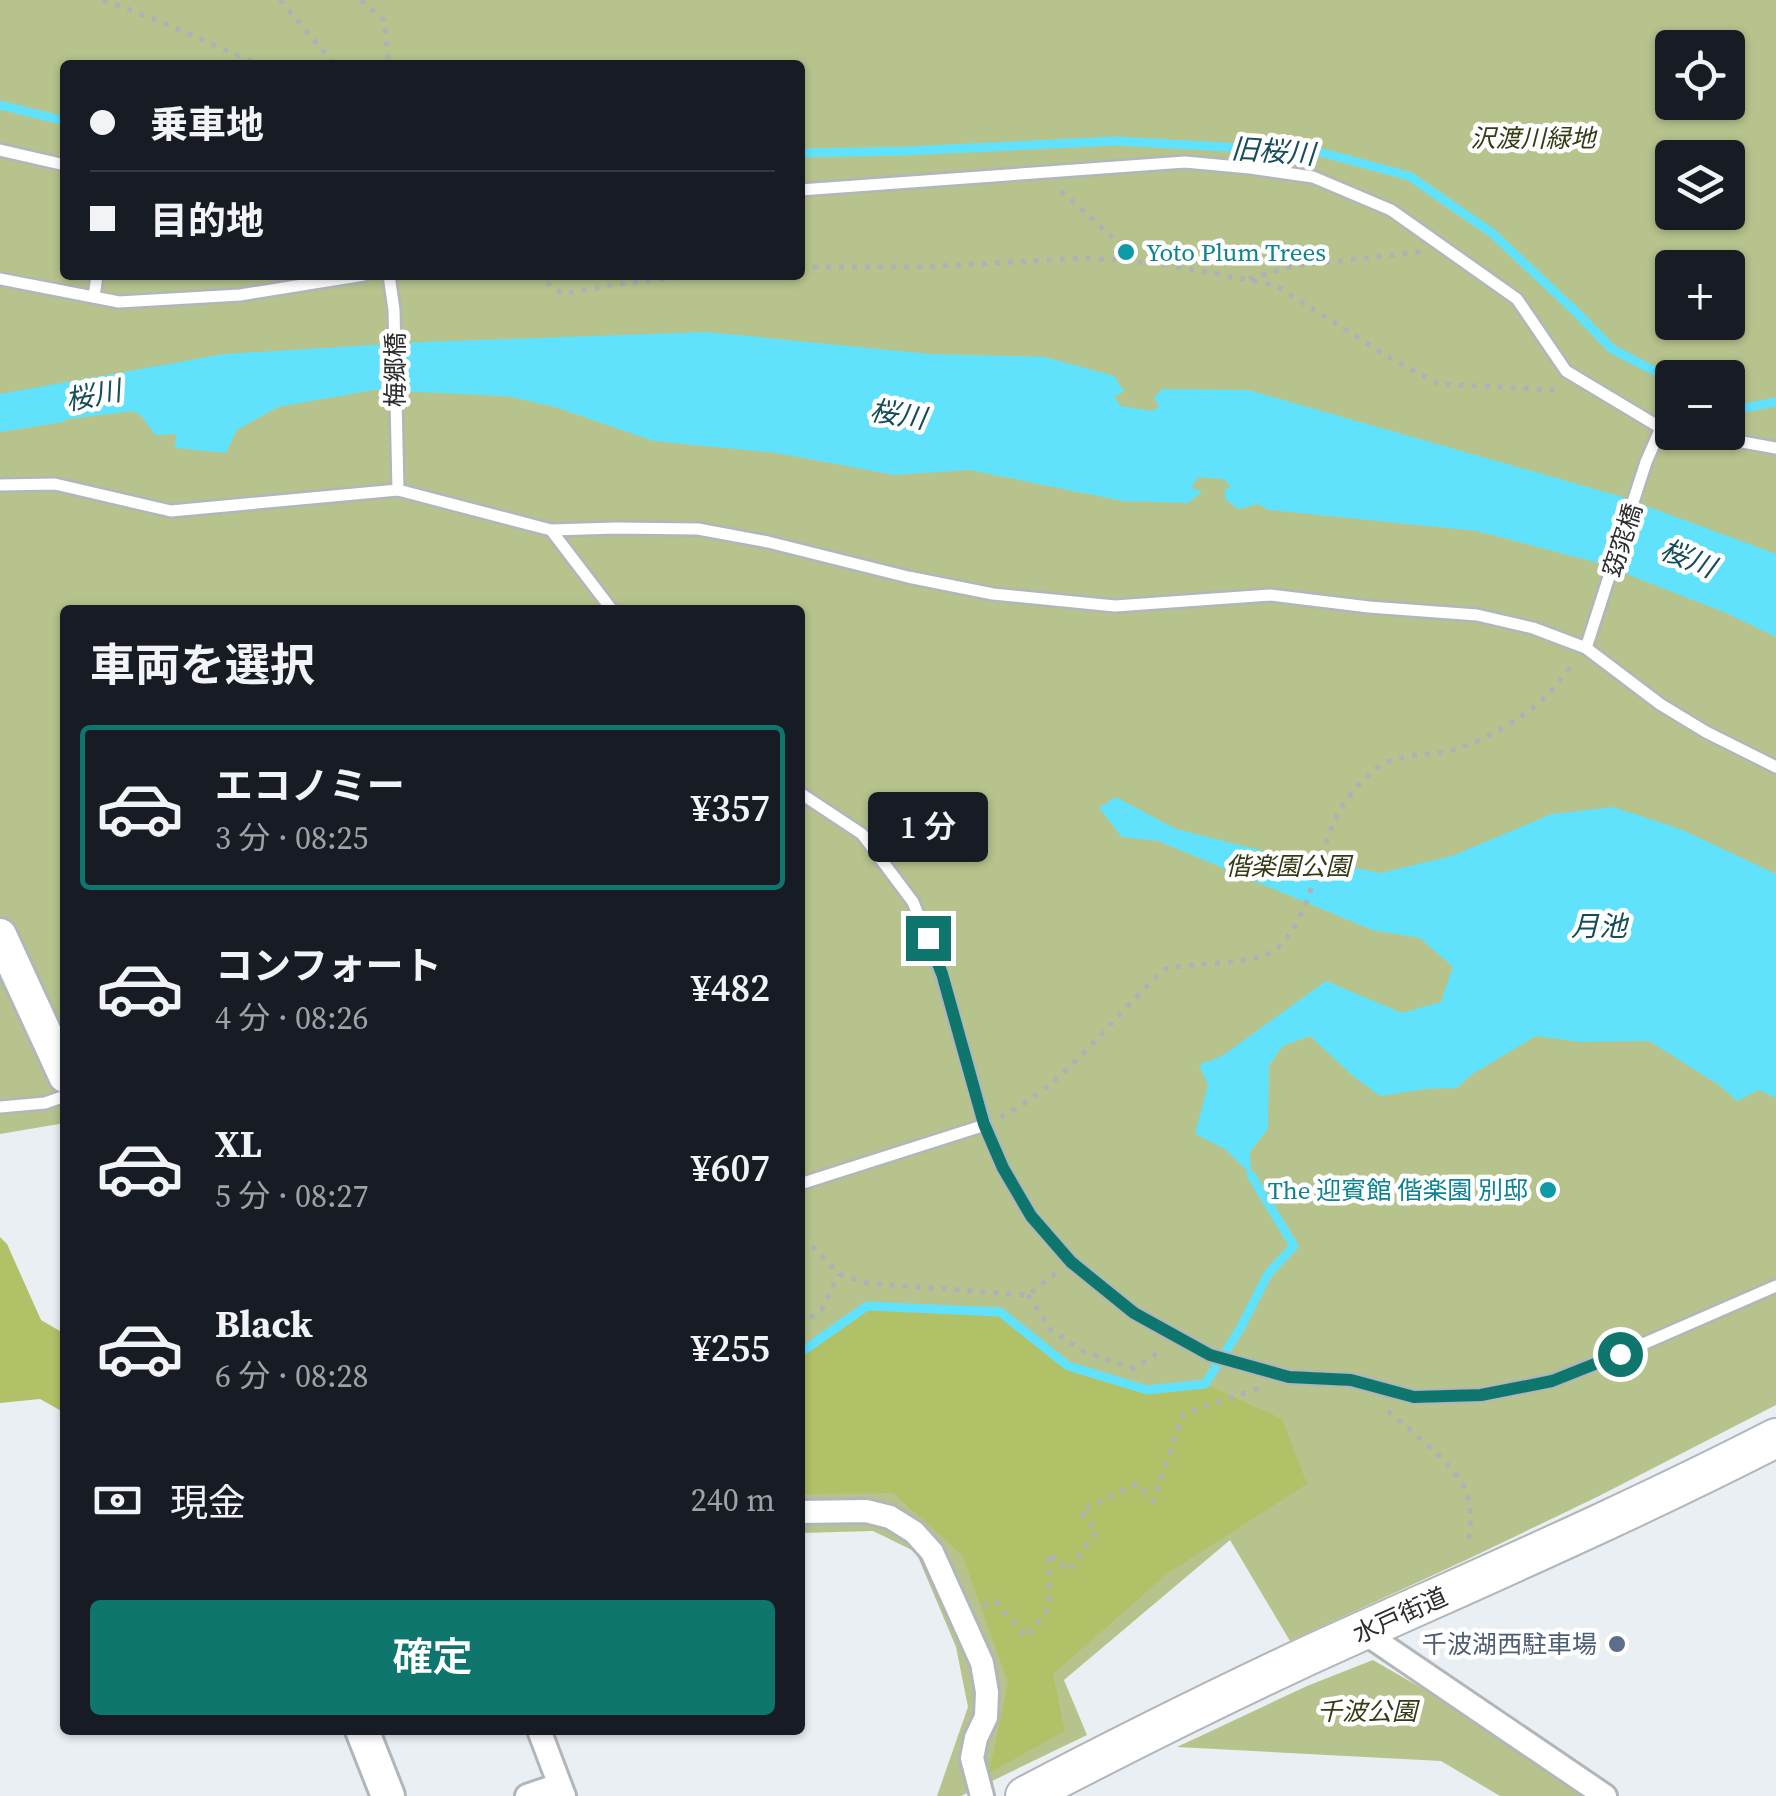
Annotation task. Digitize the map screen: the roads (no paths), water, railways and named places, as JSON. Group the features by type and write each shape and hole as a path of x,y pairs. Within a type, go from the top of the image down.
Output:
{"main road":[{"name":"水戸街道","path":"1025,1796 1077,1783 1174,1720 1776,1438"}],"street":[{"path":"0,935 60,1065"},
{"path":"805,1512 866,1510 890,1517 914,1532 932,1552 982,1663 986,1717 972,1758 982,1796"},
{"path":"1362,1632 1605,1796"},
{"path":"364,1735 388,1796"},
{"path":"527,1796 561,1791 541,1735"}],"lane":[{"path":"0,150 60,164"},
{"path":"805,190 1185,162 1313,177 1391,210 1517,298 1566,371 1655,422"},
{"path":"0,279 120,302 240,295 333,280"},
{"path":"94,297 96,280"},
{"name":"梅郷橋","path":"390,280 394,310 398,490"},
{"path":"1745,442 1776,448"},
{"name":"窈窕橋","path":"1586,648 1646,462 1655,448"},
{"path":"0,485 55,484 170,511 398,490 550,530 698,529 994,594 1115,606 1270,595 1477,615 1533,628 1586,648 1660,704 1776,767"},
{"path":"550,530 608,605"},
{"path":"805,796 862,834 914,902 942,974 984,1124 1003,1168 1031,1216 1071,1262 1134,1313 1210,1355 1289,1377 1351,1380 1414,1397 1481,1395 1552,1381 1776,1286"},
{"path":"0,1108 45,1104 60,1098"},
{"path":"805,1182 984,1124"}],"water":[{"name":"桜川","path":"707,332 930,354 1045,357 1114,376 1124,391 1114,397 1121,406 1152,411 1159,407 1154,397 1163,389 1248,390 1619,496 1776,554 1776,637 1598,563 1477,531 1269,510 1258,504 1238,509 1225,499 1225,490 1231,486 1222,479 1199,477 1191,487 1202,492 1188,503 1123,501 969,470 894,475 777,453 653,441 555,407 506,396 374,390 278,407 237,430 226,453 175,448 176,434 155,435 134,411 0,432 0,394 225,354"},
{"name":"月池","path":"1116,797 1176,829 1263,851 1381,873 1452,856 1552,814 1613,807 1680,829 1776,874 1776,1098 1759,1090 1737,1101 1719,1085 1649,1041 1580,1042 1536,1036 1471,1075 1457,1088 1380,1096 1310,1036 1283,1046 1269,1065 1268,1129 1250,1152 1251,1175 1225,1149 1195,1134 1208,1085 1199,1065 1222,1056 1326,981 1402,1013 1441,1002 1453,967 1420,938 1372,930 1158,841 1122,837 1099,808"}],"waterway":[{"name":"旧桜川","path":"0,105 60,120"},
{"name":"旧桜川","path":"805,153 1116,141 1319,152 1409,176 1492,233 1612,349 1655,371"},
{"name":"旧桜川","path":"1745,408 1776,402"},
{"path":"805,1349 867,1306 1000,1312 1068,1366 1147,1390 1205,1384 1240,1329 1268,1274 1294,1246 1251,1175"}],"place":[{"name":"Yoto Plum Trees","path":"1126,252"},
{"name":"The 迎賓館 偕楽園 別邸","path":"1548,1190"},
{"name":"千波湖西駐車場","path":"1617,1644"}],"park label":[{"name":"沢渡川緑地","path":"1533,138"},
{"name":"偕楽園公園","path":"1288,866"},
{"name":"千波公園","path":"1367,1711"}]}
